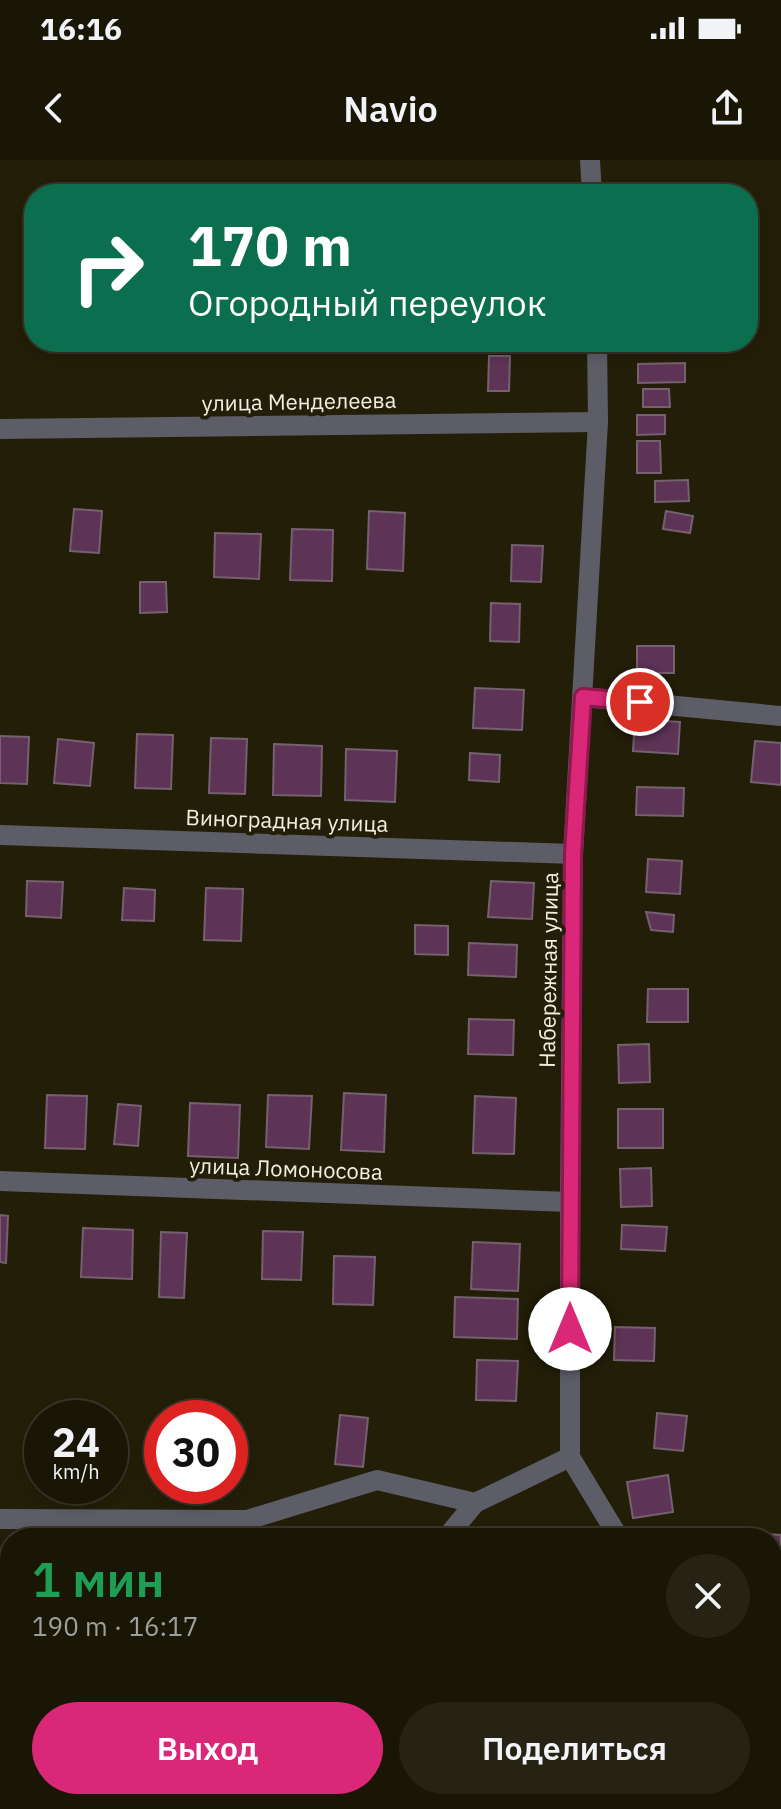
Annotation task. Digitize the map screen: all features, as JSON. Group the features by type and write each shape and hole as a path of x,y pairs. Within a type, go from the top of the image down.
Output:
{"street":[{"path":"590,160 591,184"},
{"name":"Набережная улица","path":"570,1457 573,854 598,422 597,352"},
{"name":"улица Менделеева","path":"0,429 598,422"},
{"path":"583,697 781,716"},
{"name":"Виноградная улица","path":"0,835 573,854"},
{"name":"улица Ломоносова","path":"0,1181 570,1202"},
{"path":"454,1528 475,1503 570,1457 613,1528"},
{"path":"0,1519 247,1520 377,1480 475,1503"}],"building":[{"path":"489,356 510,356 509,391 488,391"},
{"path":"685,363 685,382 638,383 638,364"},
{"path":"643,389 669,389 670,407 643,407"},
{"path":"637,415 665,415 665,434 637,435"},
{"path":"637,441 660,441 661,473 637,473"},
{"path":"688,480 689,501 655,502 655,481"},
{"path":"74,509 102,511 99,553 70,551"},
{"path":"369,511 405,513 403,571 367,569"},
{"path":"666,511 693,516 690,533 663,529"},
{"path":"292,529 333,530 332,581 290,580"},
{"path":"215,533 261,534 259,579 214,577"},
{"path":"512,545 543,546 541,582 511,581"},
{"path":"140,582 166,582 167,612 140,613"},
{"path":"491,603 520,604 519,642 490,641"},
{"path":"637,646 674,646 674,673 637,673"},
{"path":"475,688 524,690 522,730 473,728"},
{"path":"635,719 680,722 678,754 633,751"},
{"path":"137,734 173,735 171,789 135,788"},
{"path":"0,736 29,737 27,784 0,783"},
{"path":"211,738 247,739 245,794 209,793"},
{"path":"58,739 94,743 90,786 54,783"},
{"path":"755,741 781,743 781,785 751,782"},
{"path":"274,744 322,746 321,796 273,795"},
{"path":"346,749 397,751 395,802 345,800"},
{"path":"470,753 500,755 499,782 469,780"},
{"path":"637,787 684,788 683,816 636,815"},
{"path":"648,859 682,861 680,894 646,892"},
{"path":"27,881 63,882 61,918 26,916"},
{"path":"491,881 534,883 532,919 488,917"},
{"path":"124,888 155,890 154,921 122,920"},
{"path":"206,888 243,889 241,941 204,940"},
{"path":"646,912 674,915 673,932 651,930"},
{"path":"415,925 448,926 448,955 415,954"},
{"path":"469,943 517,945 516,977 468,975"},
{"path":"648,989 688,989 688,1022 647,1022"},
{"path":"469,1019 514,1020 513,1055 468,1054"},
{"path":"649,1044 650,1082 619,1083 618,1045"},
{"path":"344,1093 386,1095 384,1152 341,1150"},
{"path":"47,1095 87,1096 85,1149 45,1148"},
{"path":"268,1095 312,1096 309,1149 266,1147"},
{"path":"475,1096 516,1098 514,1154 473,1153"},
{"path":"190,1103 240,1105 238,1158 188,1156"},
{"path":"118,1104 141,1106 138,1146 114,1144"},
{"path":"618,1109 663,1109 663,1148 618,1148"},
{"path":"651,1168 652,1206 621,1207 620,1169"},
{"path":"0,1215 8,1216 6,1263 0,1262"},
{"path":"622,1225 667,1227 665,1251 621,1249"},
{"path":"83,1228 133,1230 132,1279 81,1277"},
{"path":"263,1231 303,1232 301,1280 262,1279"},
{"path":"161,1232 187,1233 184,1298 159,1297"},
{"path":"473,1242 520,1244 518,1291 471,1289"},
{"path":"334,1256 375,1257 373,1305 333,1304"},
{"path":"455,1297 518,1299 517,1339 454,1337"},
{"path":"615,1327 655,1328 654,1361 614,1360"},
{"path":"477,1360 518,1361 516,1401 476,1400"},
{"path":"657,1413 687,1416 683,1451 654,1448"},
{"path":"340,1415 368,1418 363,1467 335,1464"},
{"path":"668,1475 673,1512 633,1518 627,1482"}],"route":[{"path":"570,1329 573,854 583,697 640,702"}]}
